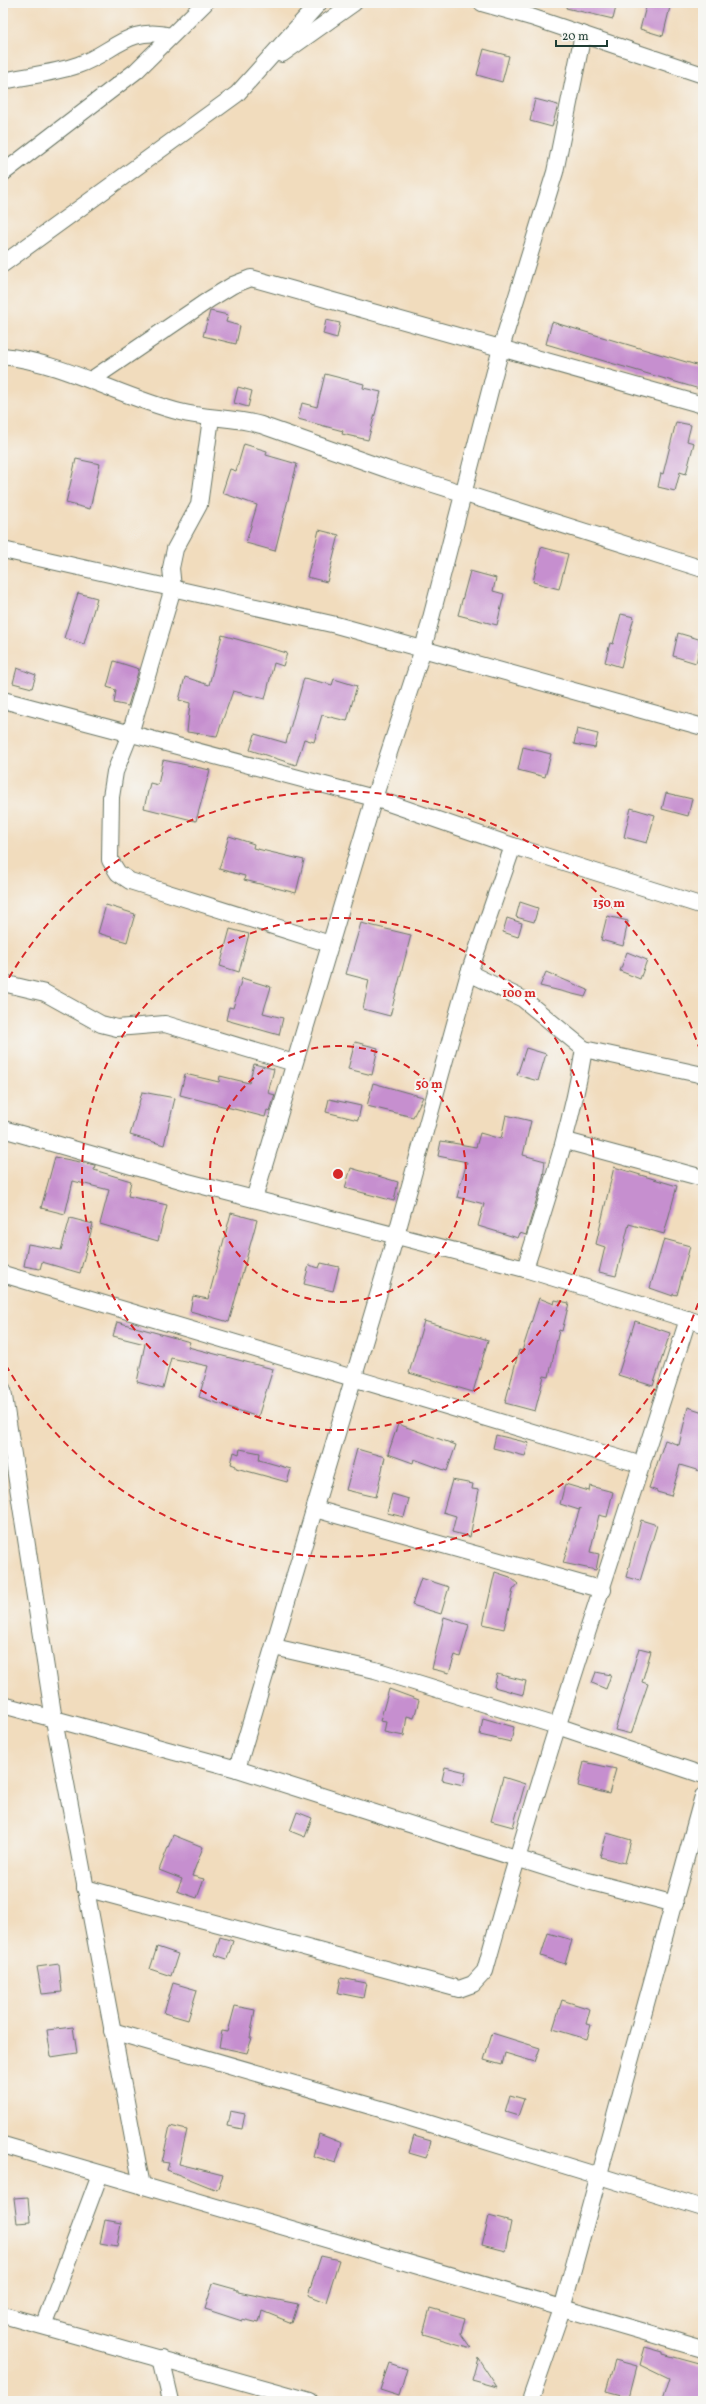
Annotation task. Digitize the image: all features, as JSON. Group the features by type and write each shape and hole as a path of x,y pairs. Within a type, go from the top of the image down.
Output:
{"street":[{"path":"3,172 136,71 206,3"},
{"path":"3,264 237,94 319,3"},
{"path":"258,70 354,3"},
{"path":"482,3 583,34 703,76"},
{"path":"3,81 78,65 132,36 159,33 171,36"},
{"path":"254,1199 374,798 423,649 500,348 555,172 583,34"},
{"path":"91,380 210,299 233,285 252,278 703,405"},
{"path":"3,356 27,360 91,380 180,412 212,418 234,419 261,425 365,462 463,494 703,569"},
{"path":"212,418 199,505 175,549 171,568 173,588 130,734 115,772 110,797 110,860 118,873 130,881 330,944"},
{"path":"3,550 336,625 703,727"},
{"path":"3,700 374,798 513,846 703,906"},
{"path":"237,1770 354,1379 469,973 513,846"},
{"path":"469,973 523,999 584,1049 703,1075"},
{"path":"3,983 45,994 101,1024 117,1028 165,1024 294,1063"},
{"path":"525,1269 566,1140 578,1088 584,1049"},
{"path":"3,1129 176,1179 395,1237 525,1269 696,1321 642,1465 603,1590 557,1726 516,1858 485,1971 473,1984 459,1989 85,1888"},
{"path":"566,1140 703,1178"},
{"path":"3,1274 295,1359 354,1379 642,1465"},
{"path":"3,1390 54,1720 142,2186"},
{"path":"315,1509 603,1590"},
{"path":"274,1647 375,1670 557,1726 703,1775"},
{"path":"3,1705 237,1770 516,1858 675,1904"},
{"path":"530,2401 562,2309 597,2176 675,1904 703,1796"},
{"path":"112,2031 398,2114 703,2208"},
{"path":"3,2145 703,2349"},
{"path":"44,2324 100,2174"},
{"path":"3,2314 44,2324 310,2401"},
{"path":"161,2358 171,2401"}],"building":[{"path":"567,3 617,3 613,19 566,8"},
{"path":"647,3 671,3 663,36 640,29"},
{"path":"484,49 509,56 502,82 477,75"},
{"path":"535,99 558,105 552,127 530,121"},
{"path":"210,311 228,315 226,322 240,326 236,344 203,336"},
{"path":"326,320 340,323 337,338 323,334"},
{"path":"552,322 703,367 703,390 546,344"},
{"path":"325,374 364,384 363,388 381,392 368,440 342,434 343,431 298,419 302,403 317,407"},
{"path":"238,387 252,391 248,407 234,403"},
{"path":"676,422 691,425 687,441 694,443 686,474 680,472 675,491 658,487 661,473 663,474"},
{"path":"244,444 267,451 266,455 297,464 275,551 246,543 257,505 222,493 230,469 236,471"},
{"path":"76,459 100,464 90,509 66,503"},
{"path":"319,530 339,535 327,582 307,577"},
{"path":"541,547 568,554 559,589 533,582"},
{"path":"470,571 496,578 493,591 504,594 497,625 458,615"},
{"path":"78,593 97,598 84,644 64,638"},
{"path":"621,614 634,617 621,667 605,662 610,643 613,644"},
{"path":"678,633 702,640 696,663 673,656"},
{"path":"222,635 287,653 283,666 274,663 265,699 233,691 217,736 187,732 190,703 179,700 185,677 209,685"},
{"path":"114,661 139,669 128,706 114,703 116,690 107,687"},
{"path":"17,668 36,675 32,688 13,683"},
{"path":"304,678 332,685 334,679 357,686 347,721 322,715 314,742 304,739 296,765 250,750 255,734 286,743"},
{"path":"577,729 598,734 595,748 574,744"},
{"path":"523,747 551,754 545,777 518,770"},
{"path":"163,760 210,770 196,821 144,808 150,783 158,785"},
{"path":"666,793 692,799 688,816 662,809"},
{"path":"631,808 655,815 647,843 624,837"},
{"path":"229,836 254,844 253,848 304,860 296,893 244,880 245,876 219,869"},
{"path":"520,902 538,908 534,922 516,917"},
{"path":"106,905 135,914 127,942 98,933"},
{"path":"607,916 628,921 623,946 601,940"},
{"path":"507,918 522,923 518,937 503,932"},
{"path":"361,923 411,935 390,1016 363,1009 369,980 346,974"},
{"path":"230,929 249,934 239,972 220,966"},
{"path":"627,952 647,960 640,979 620,971"},
{"path":"546,972 588,990 585,997 540,986"},
{"path":"242,978 271,987 263,1013 283,1018 279,1035 226,1020 229,1007 233,1008"},
{"path":"355,1042 378,1048 372,1075 348,1069"},
{"path":"526,1048 546,1054 538,1081 517,1075"},
{"path":"254,1064 274,1069 268,1093 275,1095 270,1111 267,1110 265,1117 180,1095 185,1074 219,1082 220,1076 249,1083"},
{"path":"373,1083 423,1097 413,1117 367,1106"},
{"path":"142,1092 175,1098 164,1145 130,1135"},
{"path":"329,1099 361,1106 358,1120 326,1112"},
{"path":"506,1115 531,1121 523,1155 545,1161 543,1178 526,1235 520,1233 518,1238 478,1226 484,1204 457,1197 467,1162 438,1156 441,1141 476,1147 480,1133 501,1139"},
{"path":"55,1157 95,1165 94,1170 131,1181 128,1196 167,1205 158,1241 100,1224 109,1190 73,1181 65,1214 41,1208"},
{"path":"614,1167 677,1186 664,1234 629,1224 616,1276 599,1272 605,1247 596,1244"},
{"path":"351,1168 398,1182 394,1201 345,1188"},
{"path":"231,1213 257,1220 229,1322 190,1311 193,1296 208,1299"},
{"path":"70,1218 93,1224 80,1273 42,1262 40,1269 24,1266 28,1244 61,1250"},
{"path":"664,1239 690,1246 677,1295 673,1294 673,1296 650,1288"},
{"path":"321,1263 339,1267 333,1291 304,1284 309,1265 319,1268"},
{"path":"539,1298 554,1304 555,1300 569,1303 562,1331 559,1330 549,1377 544,1376 535,1411 505,1403 519,1350 522,1351"},
{"path":"424,1321 488,1340 473,1392 409,1373"},
{"path":"635,1321 670,1333 653,1386 618,1375"},
{"path":"117,1322 190,1342 188,1347 273,1369 258,1417 199,1397 208,1366 171,1358 163,1389 137,1382 145,1344 113,1336"},
{"path":"688,1407 703,1412 703,1472 680,1465 671,1496 649,1488 665,1440 679,1445"},
{"path":"398,1424 456,1445 447,1471 414,1459 413,1463 388,1454"},
{"path":"496,1435 529,1443 525,1456 493,1448"},
{"path":"240,1449 260,1453 259,1460 291,1469 287,1482 236,1468 236,1466 231,1464 234,1452 239,1454"},
{"path":"357,1449 385,1457 376,1497 346,1490"},
{"path":"452,1480 473,1484 472,1489 479,1490 470,1537 452,1532 456,1516 443,1512"},
{"path":"565,1484 589,1491 590,1486 613,1492 607,1517 599,1515 590,1552 599,1554 596,1570 563,1563 580,1508 579,1510 560,1504"},
{"path":"392,1494 409,1499 404,1517 387,1513"},
{"path":"641,1520 657,1525 640,1581 626,1577"},
{"path":"495,1572 510,1577 518,1584 513,1590 504,1629 483,1624"},
{"path":"421,1578 449,1587 441,1614 412,1605"},
{"path":"444,1617 469,1625 460,1657 455,1655 449,1673 432,1669"},
{"path":"639,1648 651,1651 642,1682 648,1684 631,1734 615,1730"},
{"path":"596,1672 611,1675 606,1689 592,1683"},
{"path":"497,1674 526,1681 523,1695 494,1687"},
{"path":"389,1689 419,1700 414,1718 407,1716 404,1736 384,1732 386,1722 380,1721"},
{"path":"483,1718 514,1727 511,1742 480,1735"},
{"path":"584,1762 616,1769 609,1794 578,1786"},
{"path":"445,1767 466,1772 463,1785 442,1780"},
{"path":"503,1777 525,1784 513,1827 491,1821"},
{"path":"297,1812 312,1818 305,1837 290,1831"},
{"path":"607,1833 631,1840 625,1863 600,1857"},
{"path":"173,1835 203,1847 192,1876 204,1879 197,1898 177,1891 182,1879 159,1870"},
{"path":"548,1933 572,1940 565,1964 541,1956"},
{"path":"220,1937 233,1941 227,1959 215,1955"},
{"path":"157,1947 178,1954 171,1976 150,1969"},
{"path":"59,1964 62,1992 42,1994 37,1967"},
{"path":"341,1978 366,1983 363,1998 338,1993"},
{"path":"173,1983 197,1990 188,2020 164,2013"},
{"path":"562,2000 590,2009 586,2024 591,2025 587,2039 553,2029"},
{"path":"235,2006 255,2010 250,2038 252,2038 247,2053 219,2047 222,2031 228,2032"},
{"path":"73,2027 77,2053 51,2057 47,2030"},
{"path":"492,2033 540,2048 535,2062 505,2053 502,2065 484,2060"},
{"path":"510,2095 524,2099 518,2116 505,2112"},
{"path":"230,2111 245,2114 242,2129 227,2126"},
{"path":"170,2126 187,2130 179,2164 223,2175 217,2190 167,2170 169,2163 162,2162"},
{"path":"319,2134 342,2143 336,2163 313,2156"},
{"path":"414,2136 431,2141 426,2158 409,2153"},
{"path":"28,2197 30,2222 17,2223 14,2198"},
{"path":"489,2216 511,2222 505,2251 482,2245"},
{"path":"105,2220 121,2223 117,2246 100,2243"},
{"path":"321,2256 339,2260 326,2302 308,2295"},
{"path":"213,2283 238,2290 238,2292 298,2304 292,2323 262,2311 259,2323 242,2319 242,2321 205,2309"},
{"path":"430,2308 465,2318 461,2334 471,2348 423,2334"},
{"path":"645,2347 663,2352 663,2354 703,2365 703,2401 662,2401 669,2379 640,2365"},
{"path":"478,2358 497,2387 472,2380"},
{"path":"615,2360 637,2366 629,2397 606,2391"},
{"path":"389,2363 407,2369 399,2396 380,2390"}]}
